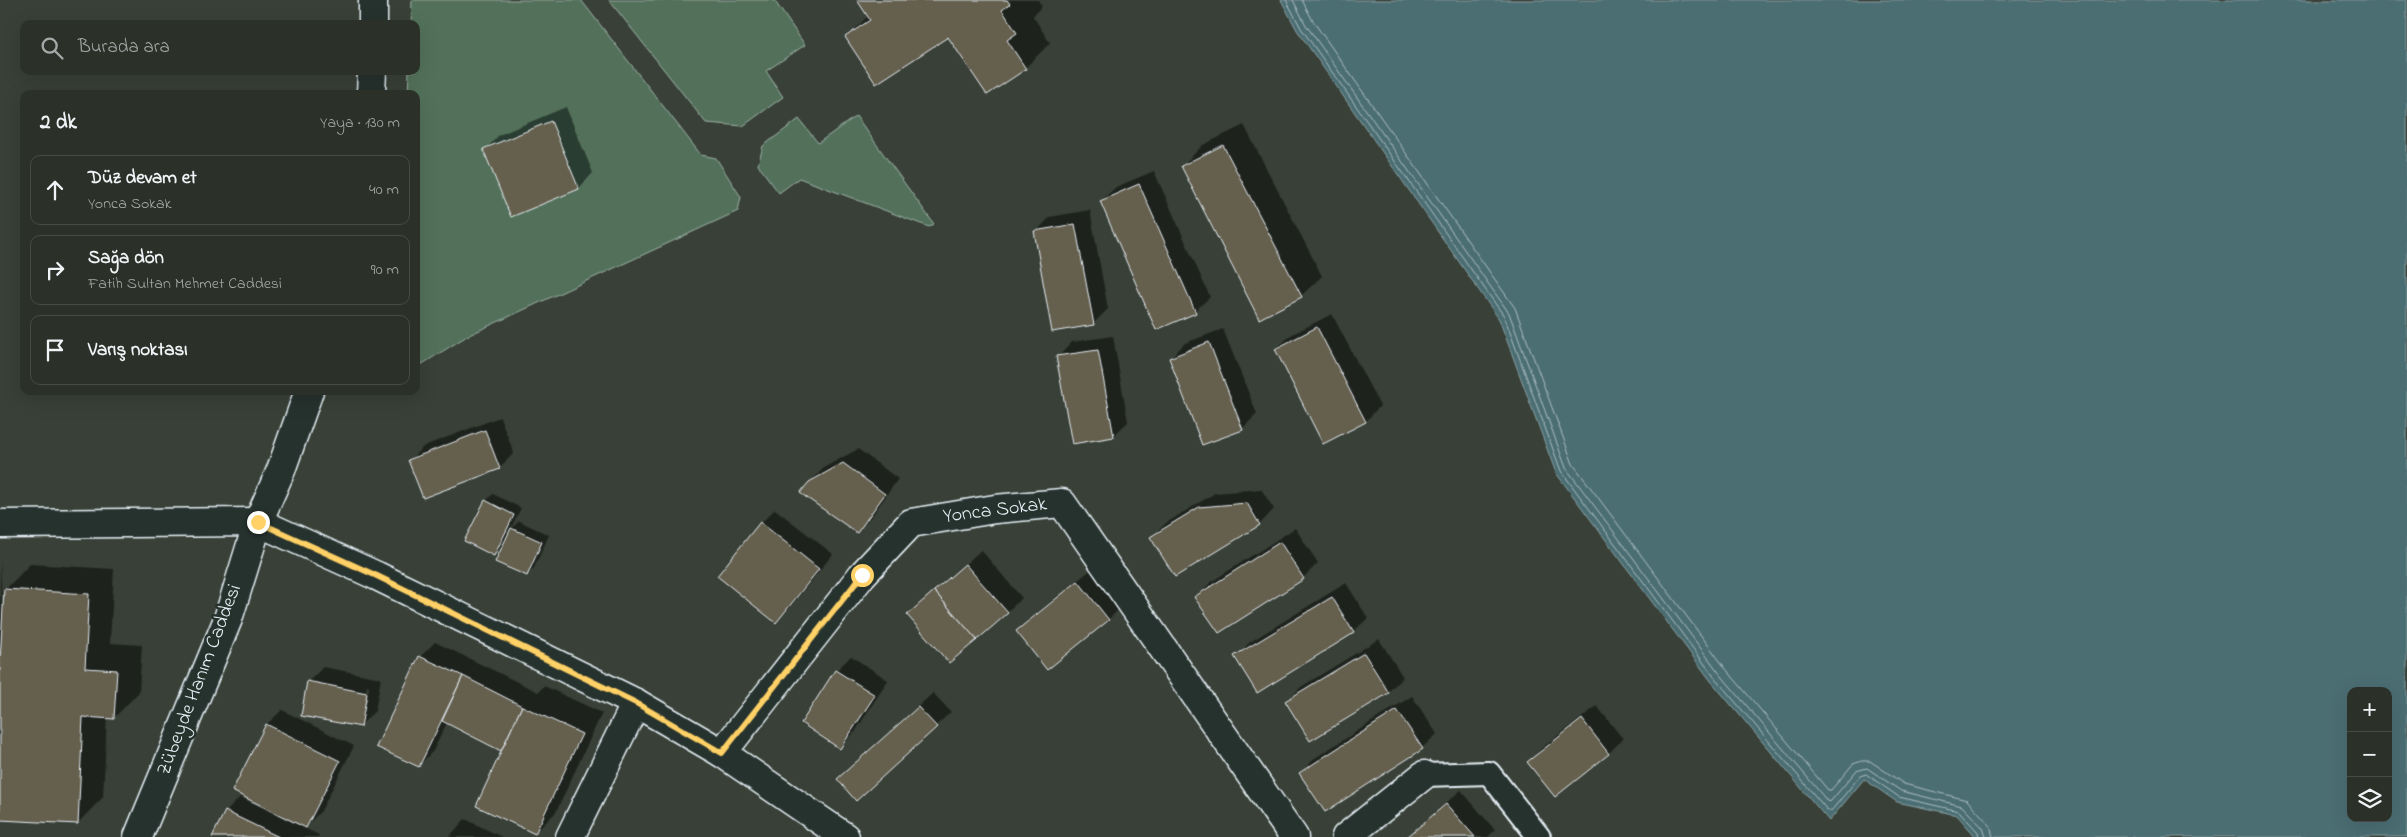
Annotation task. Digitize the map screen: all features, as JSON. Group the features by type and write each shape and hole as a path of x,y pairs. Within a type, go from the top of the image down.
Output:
{"street":[{"path":"373,0 373,20"},
{"path":"371,90 372,75"},
{"name":"Zübeyde Hanım Caddesi","path":"138,837 228,619 258,522 281,470 308,395"},
{"name":"Yonca Sokak","path":"722,753 862,575 912,523 995,509 1062,503 1294,837"},
{"path":"0,524 258,522 377,576 636,703 722,753 845,837"},
{"path":"570,837 636,703"},
{"path":"1346,837 1424,775"}],"lane":[{"path":"1424,775 1489,773 1539,837"}],"green space":[{"path":"412,0 581,0 701,155 716,158 741,197 738,211 467,336 420,365 420,90 408,90 409,75 420,75 420,20 411,20"},
{"path":"609,0 774,0 805,45 766,71 783,97 743,126 706,123"},
{"path":"856,116 934,224 929,227 799,178 779,193 758,165 763,146 799,119 818,143"}],"water":[{"path":"1281,0 2407,0 2407,837 1976,837 1957,815 1897,802 1864,779 1829,821 1711,681 1556,473 1499,319 1297,30"}],"building":[{"path":"857,0 1007,0 1010,4 1002,10 1017,33 1007,40 1026,69 987,95 948,37 876,84 845,37 870,20"},
{"path":"551,121 579,189 511,217 483,149"},
{"path":"1223,145 1302,297 1259,319 1181,166"},
{"path":"1139,184 1196,313 1156,330 1100,201"},
{"path":"1075,224 1094,325 1052,332 1034,231"},
{"path":"1317,327 1366,422 1323,444 1275,349"},
{"path":"1209,342 1243,430 1202,445 1169,358"},
{"path":"1098,350 1114,437 1072,444 1056,356"},
{"path":"485,430 500,469 423,498 408,460"},
{"path":"843,463 885,494 857,533 800,493 809,482"},
{"path":"485,500 514,515 494,556 464,541"},
{"path":"1247,503 1260,525 1175,577 1150,537 1199,507"},
{"path":"760,522 819,569 776,623 717,576"},
{"path":"511,528 542,542 527,576 495,562"},
{"path":"1280,542 1304,579 1219,633 1194,597"},
{"path":"965,564 1008,613 977,640 934,591"},
{"path":"1078,581 1109,620 1047,670 1016,631"},
{"path":"4,589 89,594 85,668 117,670 114,719 83,717 78,824 0,820 0,662"},
{"path":"934,591 977,640 949,663 907,615"},
{"path":"1332,597 1354,633 1257,693 1234,656"},
{"path":"1364,653 1389,693 1310,741 1285,701"},
{"path":"419,656 463,676 419,767 376,747"},
{"path":"835,670 875,695 840,749 801,723"},
{"path":"463,676 522,706 501,751 442,721"},
{"path":"307,681 367,693 361,727 301,716"},
{"path":"522,706 582,734 535,834 476,806"},
{"path":"918,707 937,727 856,801 837,779"},
{"path":"1397,710 1423,749 1325,812 1299,773"},
{"path":"1582,719 1609,754 1555,797 1527,762"},
{"path":"266,724 340,761 306,828 232,791"},
{"path":"1446,804 1475,837 1407,837"},
{"path":"225,811 279,837 212,837"}],"route":[{"path":"258,522 377,576 636,703 722,753 862,575"}]}
